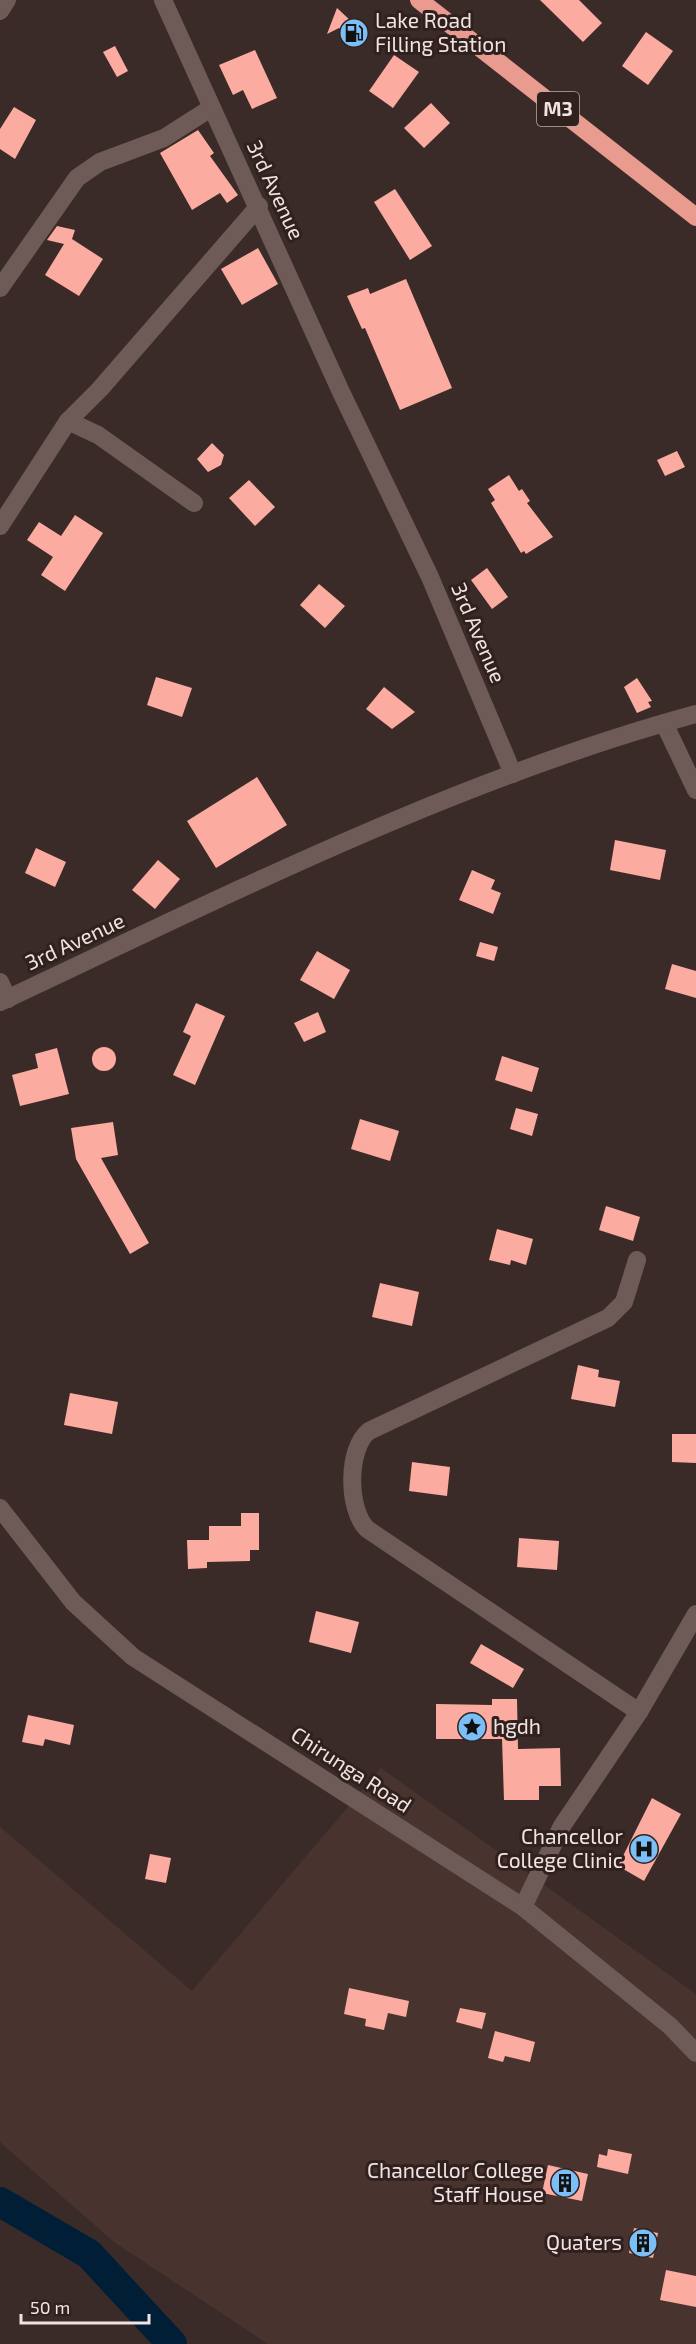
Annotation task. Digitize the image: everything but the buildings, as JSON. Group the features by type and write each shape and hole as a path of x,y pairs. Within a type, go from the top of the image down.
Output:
{"highway":[{"name":"M3","path":"419,0 696,217"}],"street":[{"path":"0,10 7,0"},
{"name":"3rd Avenue","path":"4,1001 292,866 513,774 430,577 341,392 259,206 211,108 163,0"},
{"path":"0,288 77,178 100,162 164,138 211,108"},
{"path":"0,526 68,421 108,380 259,206"},
{"path":"68,421 98,435 194,503"},
{"path":"513,774 696,714"},
{"path":"664,723 696,790"},
{"path":"0,982 4,1001"},
{"path":"637,1260 624,1302 608,1318 369,1431 360,1438 353,1460 355,1509 367,1529 639,1712"},
{"name":"Chirunga Road","path":"0,1508 73,1602 134,1657 523,1907 670,2026 696,2053"},
{"path":"523,1907 562,1826 639,1712 696,1614"}],"shaded area":[{"path":"381,1768 696,1994 696,2344 268,2344 114,2242 0,2142 0,1827 192,1991"}],"waterway":[{"path":"0,2202 89,2254 172,2344"}],"place":[{"name":"Lake Road Filling Station","path":"354,33"},
{"name":"hgdh","path":"472,1727"},
{"name":"Chancellor College Clinic","path":"644,1849"},
{"name":"Chancellor College Staff House","path":"565,2183"},
{"name":"Quaters","path":"643,2243"}]}
